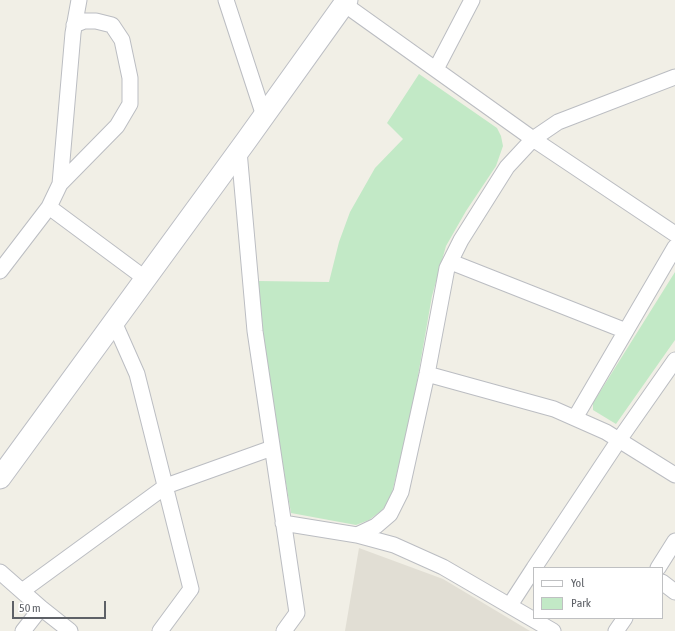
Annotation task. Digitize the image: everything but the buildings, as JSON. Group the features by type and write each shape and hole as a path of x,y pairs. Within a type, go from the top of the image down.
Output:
{"street":[{"path":"60,184 74,25 79,0"},
{"path":"226,0 264,116"},
{"path":"436,69 472,0"},
{"path":"0,478 346,2 533,139 675,234"},
{"path":"0,271 48,207 60,184 117,126 130,104 130,78 122,40 112,25 96,21 84,21 74,25"},
{"path":"357,535 376,526 390,514 401,492 427,374 448,268 461,240 507,166 533,139 558,122 675,77"},
{"path":"239,151 254,331 297,613 284,631"},
{"path":"48,207 146,279"},
{"path":"575,418 675,247"},
{"path":"451,262 626,331"},
{"path":"114,322 137,374 191,589 160,631"},
{"path":"535,567 619,440 675,360"},
{"path":"427,374 554,409 606,432 675,475"},
{"path":"22,591 166,486 272,448"},
{"path":"283,523 357,535 394,545 443,567 553,631"},
{"path":"659,567 675,542"},
{"path":"510,606 533,570"},
{"path":"0,572 70,631"},
{"path":"663,583 675,592"},
{"path":"23,631 41,608"},
{"path":"616,631 623,619"}],"shaded area":[{"path":"359,548 443,579 530,631 345,631"}],"green space":[{"path":"419,74 497,128 501,136 503,146 496,166 466,211 446,246 432,296 412,410 390,501 381,511 369,520 356,525 291,513 267,371 258,281 329,282 339,242 350,212 375,168 403,139 387,123"},
{"path":"675,272 675,340 616,424 593,410 593,403"}]}
